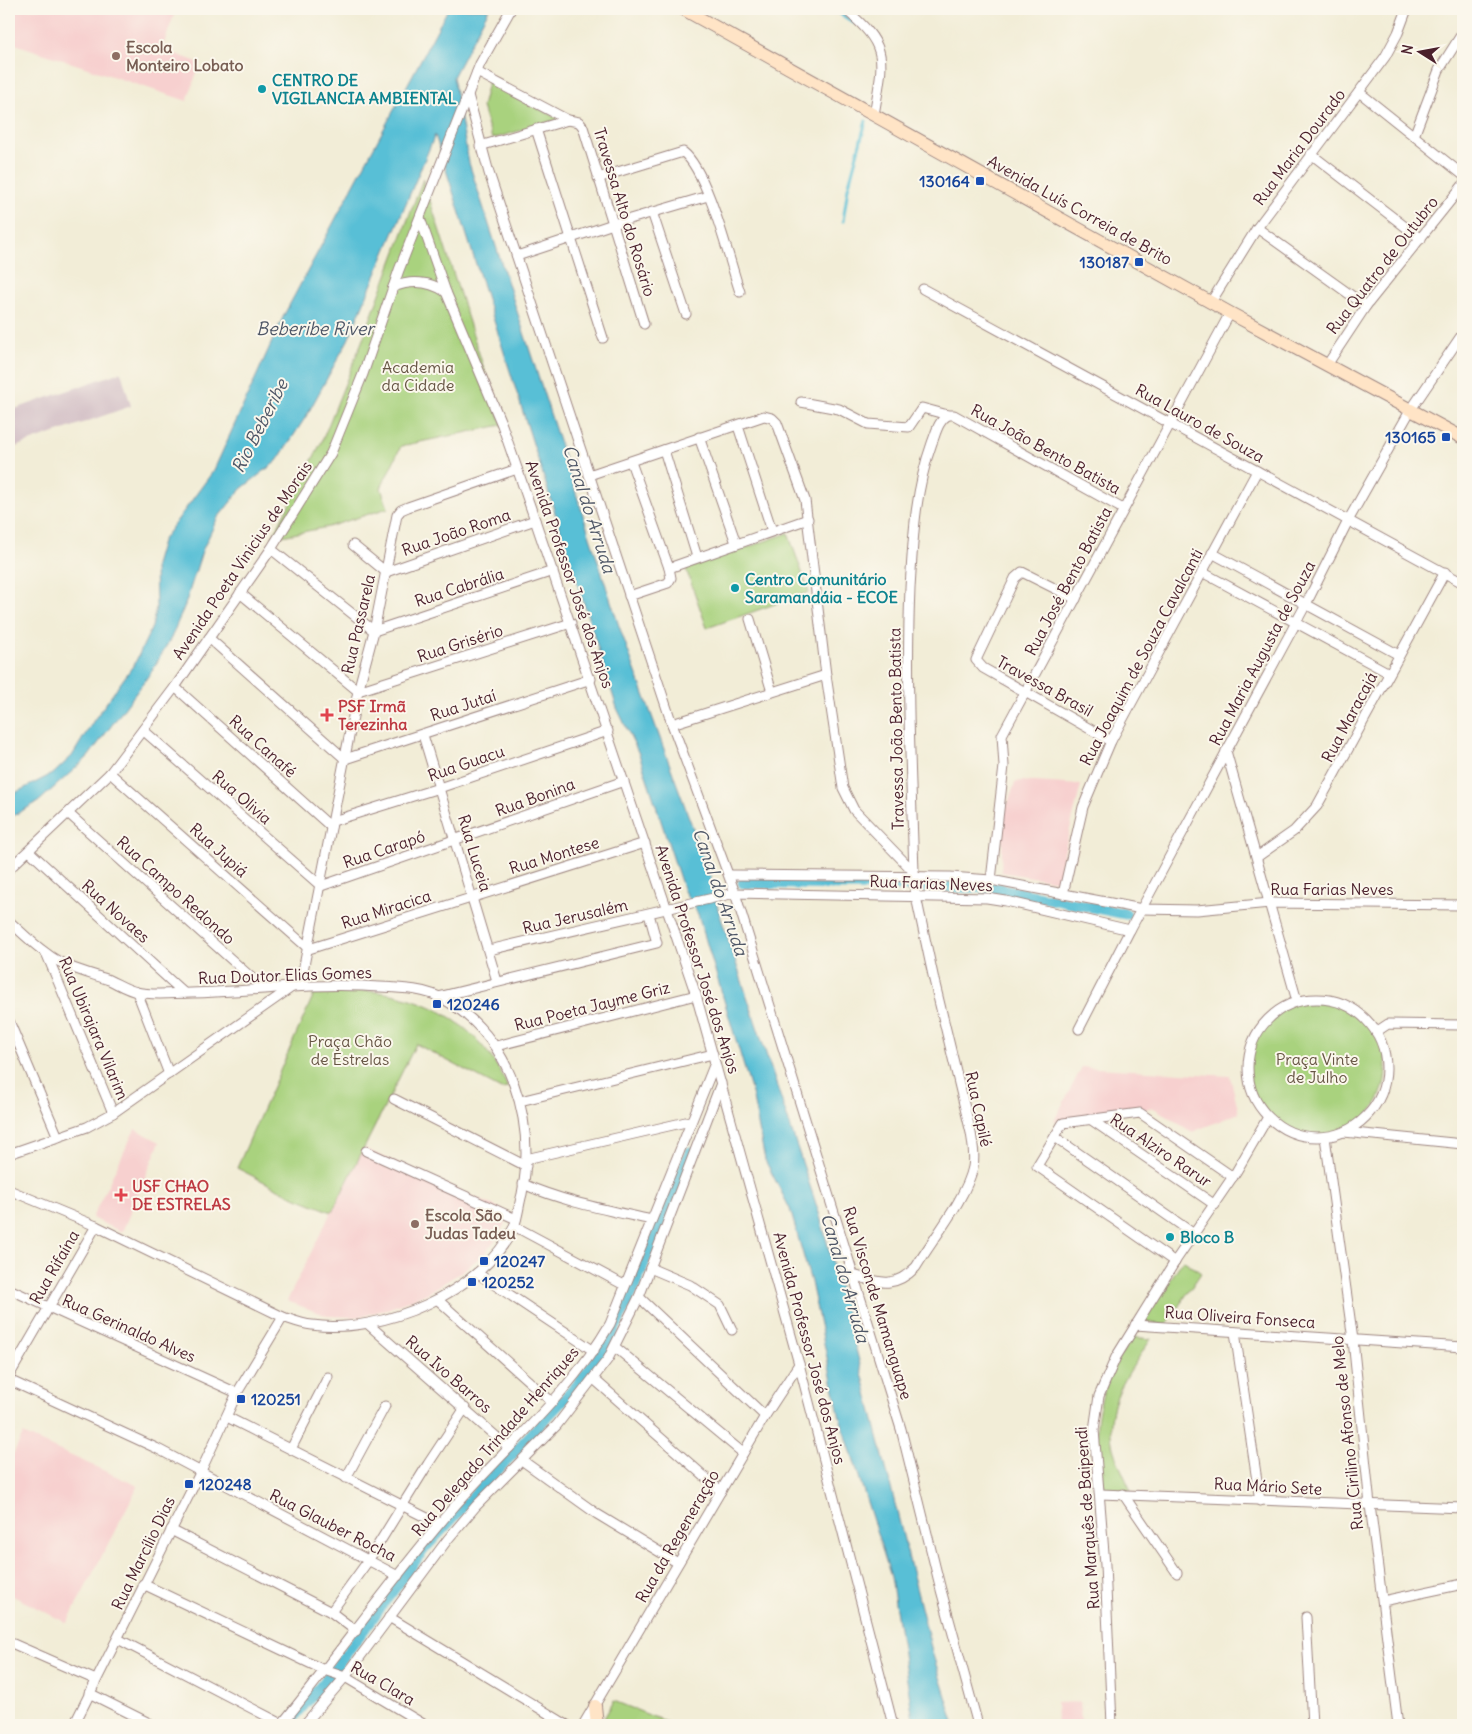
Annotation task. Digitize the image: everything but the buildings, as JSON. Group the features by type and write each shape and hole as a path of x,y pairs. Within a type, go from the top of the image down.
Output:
{"main road":[{"name":"Avenida Luís Correia de Brito","path":"682,9 1230,313 1463,438"},
{"path":"595,1706 597,1725"}],"street":[{"path":"511,9 477,72 468,95 480,146 628,596 672,724 735,893"},
{"path":"844,9 872,34 879,49 881,66 874,115"},
{"name":"Rua Maria Dourado","path":"1211,302 1257,228 1385,56 1398,33 1407,9"},
{"path":"1414,136 1439,70 1463,32"},
{"name":"Travessa Alto do Rosário","path":"477,72 568,120 579,122 584,128 644,324"},
{"path":"1359,92 1463,175"},
{"name":"Avenida Poeta Vinicius de Morais","path":"9,869 110,773 175,687 271,549 330,453 363,374 393,287 468,95"},
{"path":"480,146 568,120"},
{"path":"536,129 603,338"},
{"path":"598,178 683,152 698,170 740,292"},
{"path":"1311,154 1422,239"},
{"name":"Rua Quatro de Outubro","path":"1326,365 1366,306 1422,239 1463,185"},
{"path":"517,256 613,224 708,196"},
{"path":"652,212 686,314"},
{"name":"Avenida Professor José dos Anjos","path":"420,218 446,292 518,469 591,679 696,995 799,1364 893,1725"},
{"path":"1257,228 1366,306"},
{"path":"393,287 413,282 439,287 446,292"},
{"name":"Rua Lauro de Souza","path":"923,289 1171,422 1463,583"},
{"name":"Rua José Bento Batista","path":"991,880 1004,766 1002,734 1230,313"},
{"name":"Rua Maria Augusta de Souza","path":"1142,909 1296,623 1349,519 1410,411 1463,333"},
{"name":"Rua João Bento Batista","path":"801,402 839,409 874,426 909,427 922,408 951,415 1123,509"},
{"name":"Travessa João Bento Batista","path":"914,876 908,634 913,531 917,500 925,466 940,422 951,415"},
{"path":"589,475 764,416 772,418 777,423 806,500 826,675 846,798 854,810 914,876"},
{"path":"738,426 772,531"},
{"path":"699,437 736,543"},
{"path":"664,450 697,557"},
{"path":"628,596 668,583 671,578 631,462"},
{"name":"Rua Passarela","path":"296,986 309,950 358,691 374,631 396,520 401,510 518,469"},
{"name":"Rua Joaquim de Souza Cavalcanti","path":"1063,894 1083,807 1111,741 1257,471"},
{"path":"669,568 808,519"},
{"name":"Rua João Roma","path":"386,572 536,520"},
{"path":"353,545 386,572"},
{"path":"271,549 374,631"},
{"path":"1212,553 1399,656"},
{"name":"Rua Cabrália","path":"374,631 553,571"},
{"name":"Travessa Brasil","path":"1076,599 1026,572 1022,572 1014,578 976,660 982,668 1111,741"},
{"path":"1202,572 1389,673"},
{"name":"Rua Maracajá","path":"1257,858 1294,831 1317,806 1445,572"},
{"path":"240,593 358,691"},
{"path":"750,619 772,692"},
{"name":"Rua Grisério","path":"358,691 571,623"},
{"path":"209,638 345,758"},
{"path":"672,724 826,675"},
{"name":"Rua Jutaí","path":"345,758 423,735 591,679"},
{"name":"Rua Canafé","path":"175,687 332,824"},
{"name":"Rua Olivia","path":"143,730 321,886"},
{"name":"Rua Guacu","path":"332,824 608,731"},
{"name":"Rua Luceia","path":"423,735 490,950 497,981"},
{"path":"1226,752 1297,1001"},
{"name":"Rua Jupiá","path":"110,773 309,950"},
{"name":"Rua Bonina","path":"457,841 624,781"},
{"name":"Rua Campo Redondo","path":"69,814 263,988"},
{"name":"Rua Carapó","path":"321,886 457,841"},
{"name":"Rua Montese","path":"472,896 645,844"},
{"name":"Rua Novaes","path":"28,851 184,993"},
{"name":"Rua Farias Neves","path":"729,875 914,876 991,880 1142,909 1197,910 1270,903 1463,904"},
{"name":"Rua Capilé","path":"853,1274 881,1283 897,1282 906,1277 916,1267 964,1191 973,1168 973,1142 916,894 914,876"},
{"name":"Rua Farias Neves","path":"680,907 735,893 916,894 1006,901 1130,930"},
{"name":"Rua Visconde Mamanguape","path":"735,893 901,1429 941,1590 978,1725"},
{"name":"Rua Miracica","path":"309,950 472,896"},
{"name":"Rua Jerusalém","path":"490,950 680,907"},
{"path":"1079,1029 1142,909"},
{"path":"438,997 657,943 649,914"},
{"name":"Rua Doutor Elias Gomes","path":"9,921 48,955 137,992 184,993 296,986 387,987 423,991 438,997 466,1016 496,1046 508,1069 520,1101 526,1163 524,1184 515,1223 505,1242 478,1273 438,1300 368,1324 311,1325 283,1317 96,1226 9,1190"},
{"name":"Rua Ubirajara Vilarim","path":"48,955 113,1113"},
{"path":"9,1154 87,1127 113,1113 296,986"},
{"path":"137,992 169,1074"},
{"name":"Rua Poeta Jayme Griz","path":"496,1046 696,995"},
{"path":"1318,998 1341,1003 1362,1015 1376,1032 1384,1052 1386,1066 1380,1096 1372,1110 1356,1126 1324,1137 1301,1136 1282,1128 1268,1117 1256,1100 1251,1089 1248,1069 1252,1045 1262,1026 1279,1010 1297,1001 1318,998"},
{"path":"9,1022 58,1137"},
{"path":"1376,1032 1388,1024 1463,1025"},
{"path":"520,1101 714,1058"},
{"name":"Rua Delegado Trindade Henriques","path":"281,1725 326,1671 439,1524 552,1402 594,1351 610,1324 714,1058"},
{"name":"Rua Delegado Trindade Henriques","path":"304,1725 476,1506 523,1461 594,1379 615,1346 639,1297 722,1083"},
{"path":"394,1099 526,1163 690,1121"},
{"path":"1175,1262 1036,1166 1063,1123 1140,1113 1233,1176"},
{"name":"Rua Marquês de Baipendi","path":"1112,1725 1100,1494 1094,1430 1096,1410 1107,1375 1135,1325 1233,1176 1268,1117"},
{"name":"Rua Alziro Rarur","path":"1090,1120 1215,1204"},
{"path":"1343,1132 1463,1144 1463,1153"},
{"path":"1054,1137 1194,1234"},
{"name":"Rua Cirilino Afonso de Melo","path":"1324,1137 1353,1340 1370,1505 1398,1725"},
{"path":"366,1151 515,1223 624,1285"},
{"path":"524,1184 543,1193 584,1205 651,1220"},
{"name":"Rua Rifaína","path":"9,1376 96,1226"},
{"path":"650,1268 690,1285 720,1305 732,1330"},
{"path":"478,1273 594,1351"},
{"name":"Rua Gerinaldo Alves","path":"9,1289 237,1392"},
{"path":"639,1297 765,1416"},
{"path":"438,1300 552,1402"},
{"name":"Rua Marcílio Dias","path":"74,1725 200,1473 237,1392 283,1317"},
{"name":"Rua Ivo Barros","path":"368,1324 509,1448"},
{"name":"Rua Oliveira Fonseca","path":"1135,1325 1463,1347"},
{"path":"1235,1332 1260,1501"},
{"path":"615,1346 743,1453"},
{"name":"Rua da Regeneração","path":"583,1725 720,1491 799,1364"},
{"path":"291,1449 328,1377"},
{"path":"594,1379 720,1491"},
{"name":"Rua Glauber Rocha","path":"9,1380 156,1448 200,1473 398,1576"},
{"path":"346,1478 385,1406"},
{"name":"Rua Delegado Trindade Henriques","path":"331,1612 368,1561 465,1408"},
{"path":"227,1417 439,1524"},
{"path":"523,1461 597,1514 678,1563"},
{"name":"Rua Mário Sete","path":"1100,1494 1463,1508"},
{"path":"1123,1494 1177,1573"},
{"path":"171,1530 331,1612 356,1631"},
{"name":"Rua Clara","path":"143,1584 326,1671 341,1676 425,1725"},
{"path":"1383,1601 1463,1584"},
{"path":"389,1617 567,1725"},
{"path":"1306,1617 1312,1725"},
{"path":"118,1639 281,1725"},
{"path":"9,1642 96,1680"},
{"path":"90,1693 153,1725"}],"shaded area":[{"name":"Escola Monteiro Lobato","path":"9,9 154,9 174,15 162,49 200,63 187,101 9,42"},
{"path":"121,372 131,406 9,449 9,411"},
{"path":"1020,781 1081,785 1057,881 1001,872 1003,830 1001,822 1015,783"},
{"path":"1082,1067 1230,1076 1239,1113 1192,1132 1154,1108 1054,1121"},
{"name":"USF CHAO DE ESTRELAS","path":"135,1129 160,1142 122,1232 92,1218"},
{"name":"Escola São Judas Tadeu","path":"363,1148 510,1213 499,1235 486,1252 463,1271 428,1293 385,1310 357,1317 328,1316 287,1301"},
{"path":"23,1434 138,1486 67,1623 9,1594 9,1463"},
{"path":"1080,1702 1081,1725 1057,1725 1056,1703"}],"green space":[{"path":"488,82 559,119 492,139 482,107"},
{"name":"Academia da Cidade","path":"423,179 502,425 401,446 381,488 388,508 328,527 272,538 322,441 363,339"},
{"path":"788,533 809,592 707,628 686,569"},
{"name":"Praça Chão de Estrelas","path":"367,991 412,999 452,1018 484,1048 508,1088 501,1089 416,1044 332,1212 292,1196 237,1168 314,994"},
{"name":"Praça Vinte de Julho","path":"1317,999 1343,1004 1366,1019 1381,1042 1386,1068 1381,1094 1366,1117 1343,1132 1317,1137 1291,1132 1268,1117 1253,1094 1248,1068 1253,1042 1268,1019 1291,1004"},
{"path":"1183,1260 1201,1273 1166,1325 1145,1322 1146,1316"},
{"path":"1132,1337 1151,1339 1126,1377 1111,1417 1113,1448 1131,1491 1107,1489 1102,1483 1098,1454 1098,1413 1104,1390"},
{"path":"614,1701 674,1725 603,1725 603,1720"}],"water":[{"path":"448,9 489,9 453,77 469,163 619,626 710,875 718,909 819,1213 851,1329 933,1655 955,1725 914,1725 891,1577 839,1414 811,1282 790,1209 765,1160 752,1093 698,914 684,891 639,754 617,708 435,135 348,340 307,415 277,461 241,489 217,519 202,551 185,605 171,638 150,674 88,757 38,802 9,818 9,796 54,773 72,756 94,720 135,663 152,627 156,607 155,565 162,541 214,470 284,315"}],"waterway":[{"path":"833,9 854,23"},
{"path":"843,221 848,188 866,121"},
{"path":"743,883 996,888 1126,914"},
{"path":"287,1725 330,1675 425,1548 578,1384 606,1347 632,1293 690,1152"}],"place":[{"name":"Escola Monteiro Lobato","path":"116,56"},
{"name":"CENTRO DE VIGILANCIA AMBIENTAL","path":"262,89"},
{"name":"130164","path":"980,181"},
{"name":"130187","path":"1139,262"},
{"name":"130165","path":"1446,437"},
{"name":"Centro Comunitário Saramandáia - ECOE","path":"735,588"},
{"name":"PSF Irmã Terezinha","path":"327,715"},
{"name":"120246","path":"437,1004"},
{"name":"USF CHAO DE ESTRELAS","path":"121,1195"},
{"name":"Escola São Judas Tadeu","path":"415,1224"},
{"name":"Bloco B","path":"1170,1237"},
{"name":"120247","path":"484,1261"},
{"name":"120252","path":"472,1282"},
{"name":"120251","path":"241,1399"},
{"name":"120248","path":"189,1484"}],"water label":[{"name":"Beberibe River","path":"315,329"},
{"name":"Rio Beberibe","path":"260,426"},
{"name":"Canal do Arruda","path":"589,509"},
{"name":"Canal do Arruda","path":"720,892"},
{"name":"Canal do Arruda","path":"845,1278"}]}
